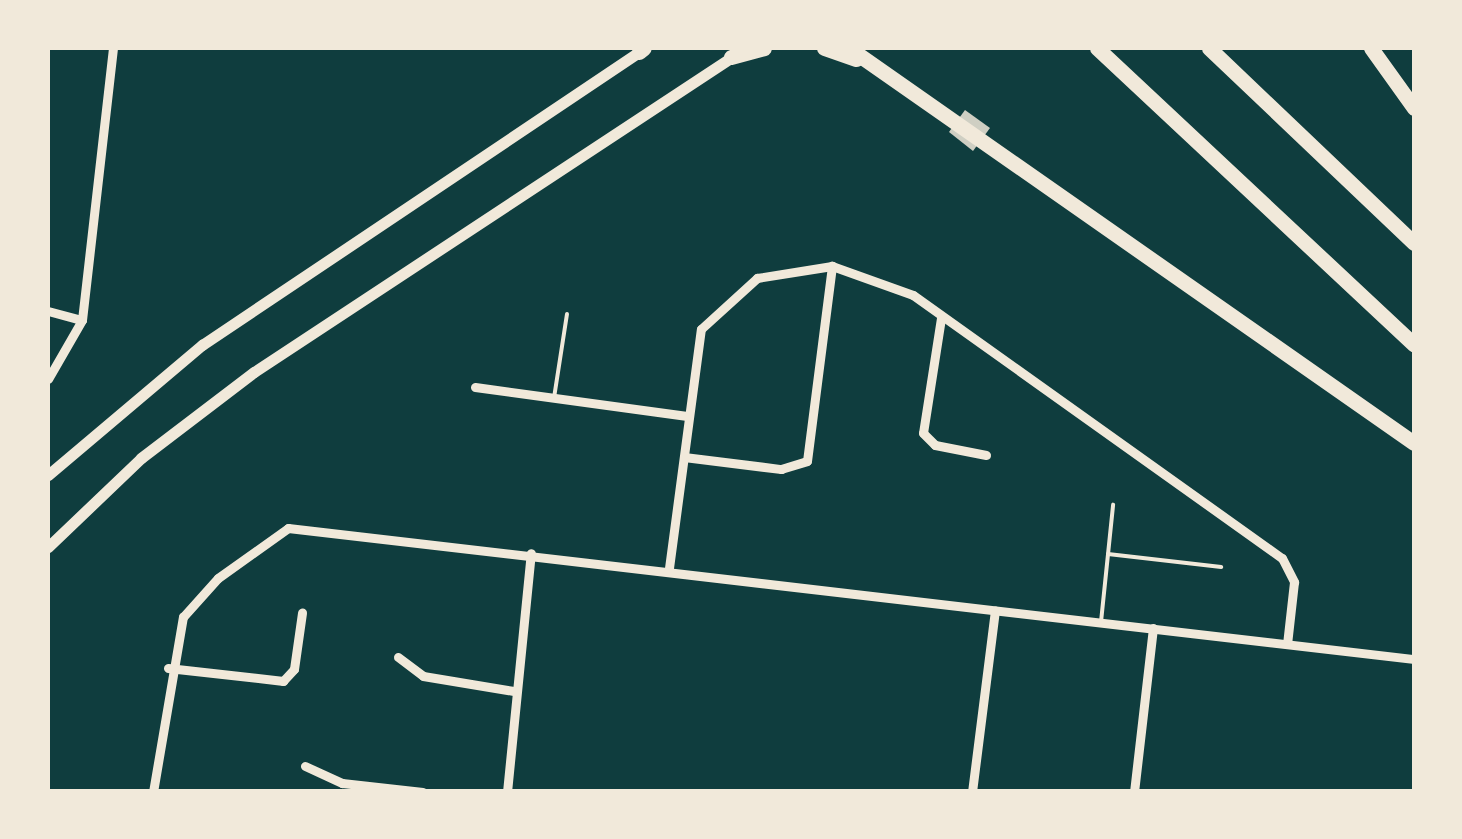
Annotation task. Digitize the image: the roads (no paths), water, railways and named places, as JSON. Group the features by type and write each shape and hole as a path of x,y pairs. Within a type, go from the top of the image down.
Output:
{"highway":[{"path":"738,52 764,48"},
{"path":"824,48 878,68"},
{"path":"849,48 1414,444"},
{"path":"1097,48 1414,345"},
{"path":"1209,48 1414,242"},
{"path":"1371,48 1414,108"}],"main road":[{"path":"48,475 202,345 643,49"},
{"path":"48,547 141,458 254,372 738,52"}],"street":[{"path":"48,379 82,320 113,48"},
{"path":"684,456 781,469 806,461 832,266"},
{"path":"669,568 687,416 710,314 780,268 832,266 874,274 1282,558 1294,582 1287,644"},
{"path":"48,311 82,320"},
{"path":"941,318 923,433 935,446 986,454"},
{"path":"475,387 687,416"},
{"path":"154,792 168,668 197,599 288,528 669,568 1414,659"},
{"path":"507,792 530,553"},
{"path":"972,792 995,610"},
{"path":"168,668 282,681 294,670 302,613"},
{"path":"1134,792 1153,628"},
{"path":"398,656 423,676 514,692"},
{"path":"305,766 342,783 423,792"}],"lane":[{"path":"554,398 567,314"},
{"path":"1101,622 1113,505"},
{"path":"1108,554 1221,567"}]}
